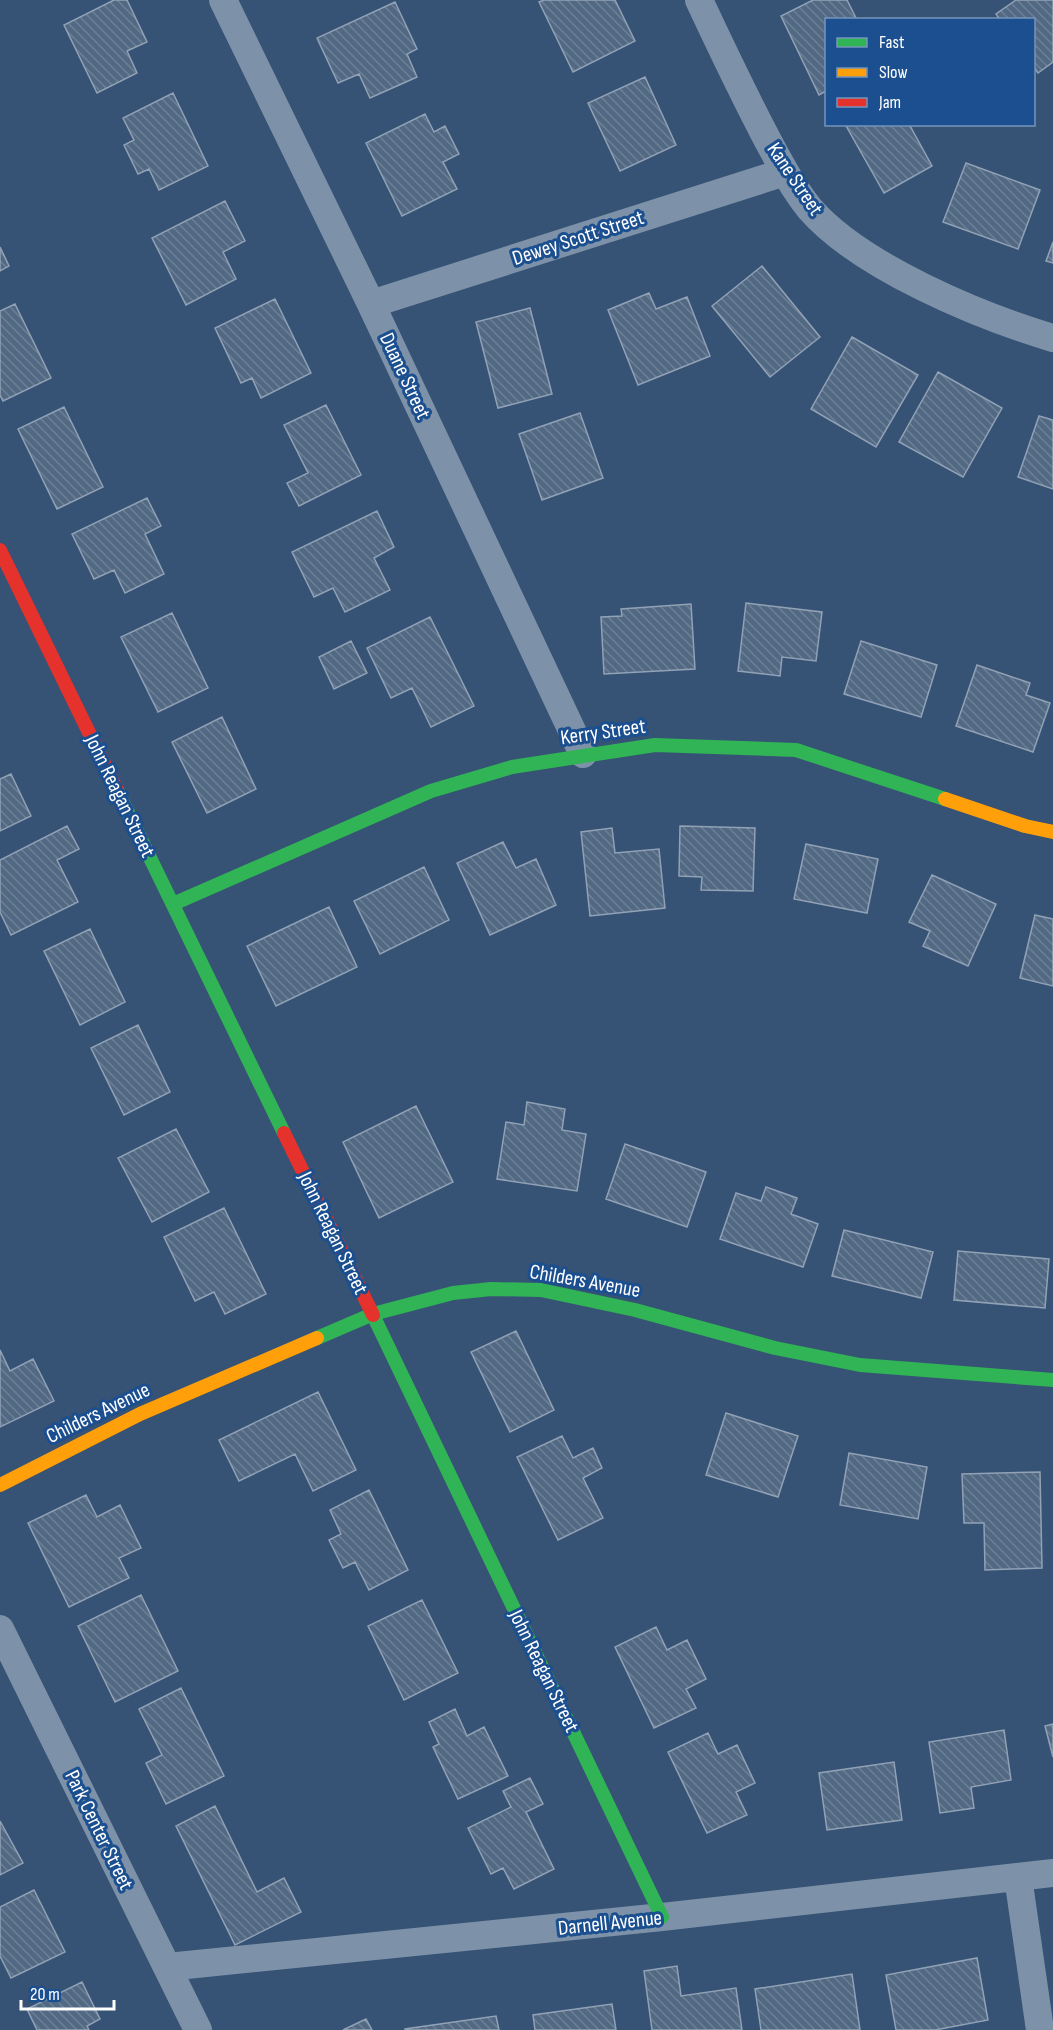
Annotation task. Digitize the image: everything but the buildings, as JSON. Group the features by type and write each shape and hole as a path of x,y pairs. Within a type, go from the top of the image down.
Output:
{"street":[{"name":"Duane Street","path":"223,0 371,304 584,754"},
{"name":"Kane Street","path":"699,0 785,172 810,208 840,238 934,292 1015,327 1053,338"},
{"name":"Dewey Scott Street","path":"371,304 785,172"},
{"name":"John Reagan Street","path":"0,550 373,1314 662,1917"},
{"name":"Kerry Street","path":"173,904 431,791 512,767 584,754 655,745 796,750 1025,826 1053,832"},
{"name":"Childers Avenue","path":"0,1485 140,1414 373,1314 453,1293 491,1289 541,1290 634,1310 775,1348 860,1365 1053,1380"},
{"name":"Park Center Street","path":"0,1629 198,2030"},
{"name":"Darnell Avenue","path":"167,1967 662,1917 1053,1873"},
{"path":"1018,1877 1040,2030"}],"traffic: fast":[{"path":"173,904 431,791 512,767 655,745 796,750 945,799"},
{"path":"117,790 284,1133"},
{"path":"317,1338 373,1314 453,1293 491,1289 541,1290 635,1310 775,1348 860,1365 1053,1380"},
{"path":"373,1315 662,1917"}],"traffic: slow":[{"path":"945,799 1025,826 1053,832"},
{"path":"0,1485 140,1414 317,1338"}],"traffic: jam":[{"path":"0,550 117,790"},
{"path":"284,1133 373,1315"}]}
